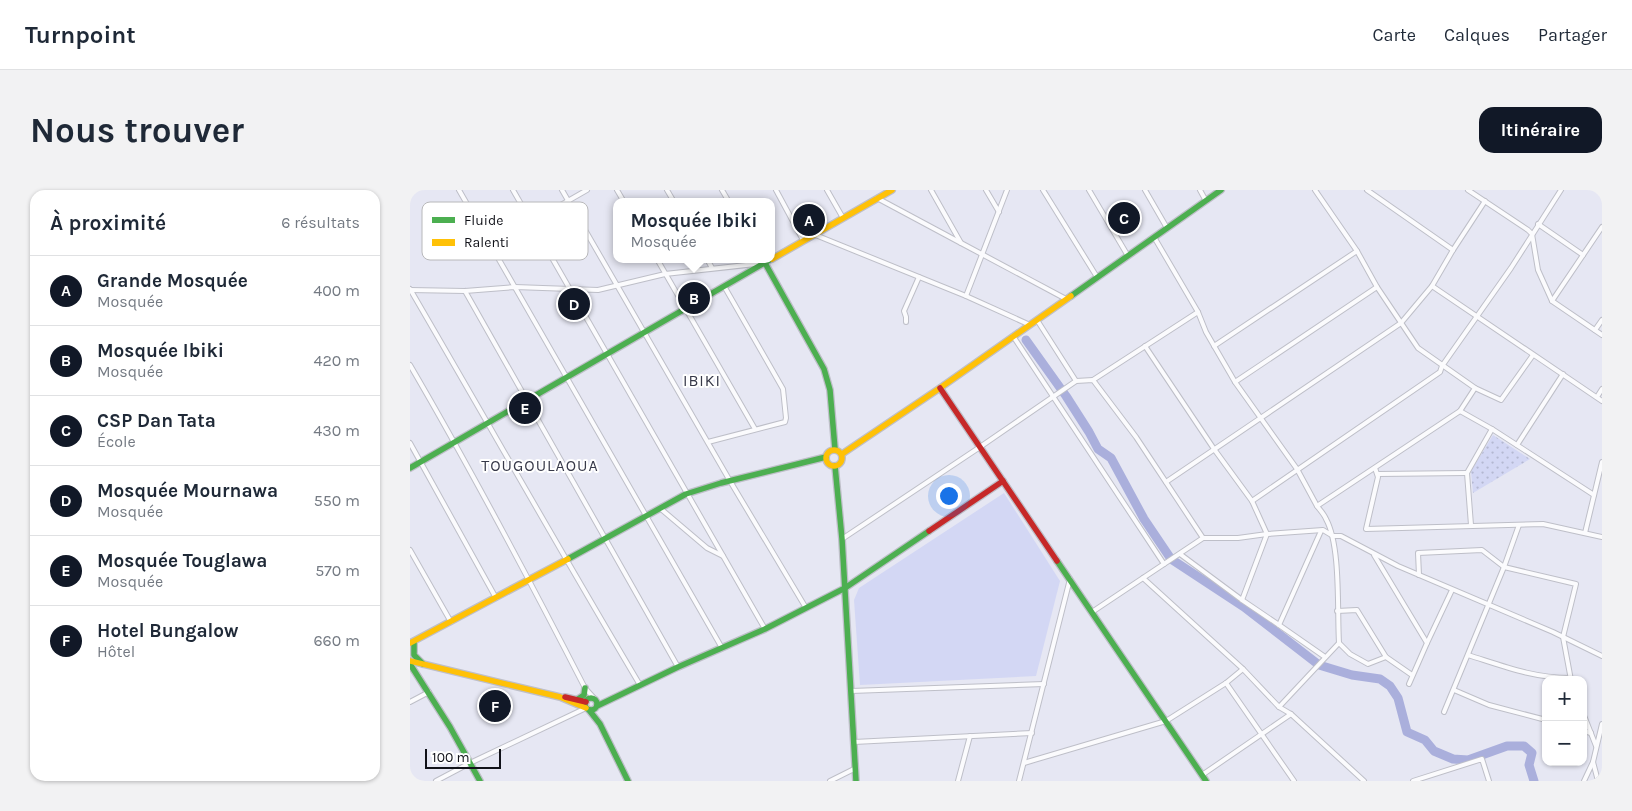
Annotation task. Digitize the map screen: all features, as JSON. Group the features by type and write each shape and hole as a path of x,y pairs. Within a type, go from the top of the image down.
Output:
{"street":[{"path":"459,190 466,202"},
{"path":"513,190 520,202"},
{"path":"562,190 568,200"},
{"path":"564,202 587,190"},
{"path":"776,190 803,240"},
{"path":"827,190 843,218"},
{"path":"775,256 843,218 880,194 892,190"},
{"path":"931,190 961,243"},
{"path":"986,190 999,212"},
{"path":"966,296 1007,190"},
{"path":"1043,190 1098,277"},
{"path":"1089,190 1128,256"},
{"path":"1145,190 1167,228"},
{"path":"1200,190 1206,201"},
{"path":"826,457 829,465 835,466 841,462 842,454 940,388 1222,190"},
{"path":"1316,190 1357,251 1377,288 1418,348 1475,388 1501,400 1533,354"},
{"path":"1367,190 1453,250"},
{"path":"1468,190 1532,234 1538,270 1552,301 1602,334"},
{"path":"1252,501 1440,372 1442,366 1477,317 1561,190"},
{"path":"880,194 982,255 1067,299"},
{"path":"1166,482 1401,323 1432,286 1484,202"},
{"path":"1538,224 1583,255"},
{"path":"1552,301 1602,227"},
{"path":"588,234 730,481 806,608"},
{"path":"813,234 966,296 1030,325"},
{"path":"1154,237 1198,312 1214,346 1235,382 1297,469 1317,506 1327,519 1333,536 1338,587 1339,643 1350,654 1368,664 1386,657"},
{"path":"1214,346 1357,251"},
{"path":"500,260 722,648"},
{"path":"554,260 765,629"},
{"path":"659,263 755,429"},
{"path":"709,263 712,268"},
{"path":"410,289 465,291 515,287 598,290 666,274 746,263"},
{"path":"410,468 762,263"},
{"path":"769,263 824,369 830,390 835,449 842,454"},
{"path":"906,322 904,310 919,277"},
{"path":"708,442 785,422 786,418 783,389 724,286"},
{"path":"1432,286 1602,401"},
{"path":"1235,382 1377,288"},
{"path":"410,289 566,561 640,685"},
{"path":"465,291 678,667"},
{"path":"842,539 1076,381 1093,380 1198,312"},
{"path":"1037,320 1076,381"},
{"path":"1595,330 1602,320"},
{"path":"1013,336 1164,564"},
{"path":"1145,346 1214,449 1252,501 1267,534 1242,600"},
{"path":"410,365 455,442 530,580 585,688 596,703 600,724"},
{"path":"1516,445 1563,374"},
{"path":"1093,380 1136,437 1203,538"},
{"path":"940,388 1206,781"},
{"path":"1317,506 1460,411 1475,388"},
{"path":"1597,397 1602,389"},
{"path":"1460,411 1492,429 1594,495"},
{"path":"1471,525 1467,473 1492,429"},
{"path":"410,443 496,598"},
{"path":"423,664 413,655 411,644 420,638 607,539 686,494 709,486 826,457 830,450 835,449"},
{"path":"1585,533 1602,462"},
{"path":"835,466 842,539 856,781"},
{"path":"1364,535 1378,474 1374,468"},
{"path":"1378,474 1467,473"},
{"path":"436,781 587,707 608,700 765,629 845,588 1003,481"},
{"path":"661,509 707,548 723,556"},
{"path":"1366,529 1543,524 1602,536"},
{"path":"1444,712 1504,567 1519,525"},
{"path":"1092,612 1203,538 1238,538 1322,530 1333,536 1341,536 1419,575 1563,637 1602,656"},
{"path":"1279,625 1322,530"},
{"path":"410,550 451,622"},
{"path":"1419,575 1418,553 1482,550 1504,567 1576,584 1563,637 1570,676"},
{"path":"1373,553 1427,643"},
{"path":"1180,554 1242,600 1325,657"},
{"path":"1143,578 1243,669 1279,707 1291,714 1364,781"},
{"path":"1020,781 1070,579"},
{"path":"1409,684 1452,590"},
{"path":"1337,611 1357,610 1386,657 1412,675"},
{"path":"1279,707 1339,643"},
{"path":"1468,655 1529,675 1542,677"},
{"path":"410,663 423,664 560,697 587,707"},
{"path":"410,663 476,781"},
{"path":"1024,763 1166,721 1226,683 1243,669"},
{"path":"410,672 427,693"},
{"path":"1226,683 1294,781"},
{"path":"851,691 1044,684"},
{"path":"578,699 584,695 585,688"},
{"path":"585,688 587,707"},
{"path":"1454,690 1489,705 1542,719"},
{"path":"410,702 427,693"},
{"path":"560,697 578,699 587,707 600,724 628,781"},
{"path":"587,707 590,698 596,703"},
{"path":"1202,775 1291,714"},
{"path":"1586,721 1597,747"},
{"path":"1584,781 1594,762 1602,724"},
{"path":"854,742 1032,732"},
{"path":"1587,732 1591,733"},
{"path":"958,781 970,736"},
{"path":"1413,781 1482,760 1489,781"},
{"path":"1594,762 1598,781"},
{"path":"468,764 480,781"},
{"path":"830,781 856,768"}],"shaded area":[{"path":"1493,435 1530,459 1473,493 1471,471"},
{"path":"1004,493 1060,581 1036,676 860,685 854,600 859,588"}],"waterway":[{"path":"1026,340 1066,396 1098,449 1111,458 1144,519 1171,559 1244,607 1319,665 1352,675 1380,679 1390,686 1398,698 1407,732 1425,740 1434,751 1453,759 1468,760 1507,746 1524,746 1532,753 1529,765 1534,781"}],"traffic: fast":[{"path":"1071,296 1221,190"},
{"path":"410,468 764,263"},
{"path":"765,263 824,369 830,390 835,449"},
{"path":"568,559 686,494 721,483 826,457"},
{"path":"835,466 842,539 856,781"},
{"path":"597,706 678,667 765,629 845,588 929,531"},
{"path":"1057,561 1206,781"},
{"path":"414,643 414,655 423,664"},
{"path":"410,664 450,727 480,781"},
{"path":"578,699 584,695 585,688"},
{"path":"589,698 593,698 597,704 593,710 589,710 585,706 585,702 589,698"},
{"path":"589,710 600,724 628,781"}],"traffic: slow":[{"path":"775,257 892,190"},
{"path":"842,454 1071,296"},
{"path":"831,450 837,450 842,455 842,458 840,464 831,466 826,461 826,455 831,450"},
{"path":"410,643 568,559"},
{"path":"410,661 560,697 586,708"}],"traffic: jam":[{"path":"940,388 1057,561"},
{"path":"929,531 1003,481"},
{"path":"565,697 586,702"}],"place":[{"name":"CSP Dan Tata","path":"1124,218"},
{"name":"Grande Mosquée","path":"809,220"},
{"name":"Mosquée Ibiki","path":"694,298"},
{"name":"Mosquée Mournawa","path":"574,304"},
{"name":"Mosquée Touglawa","path":"525,408"},
{"name":"Hotel Bungalow","path":"495,706"}],"district":[{"name":"IBIKI","path":"702,380"},
{"name":"TOUGOULAOUA","path":"540,465"}]}
